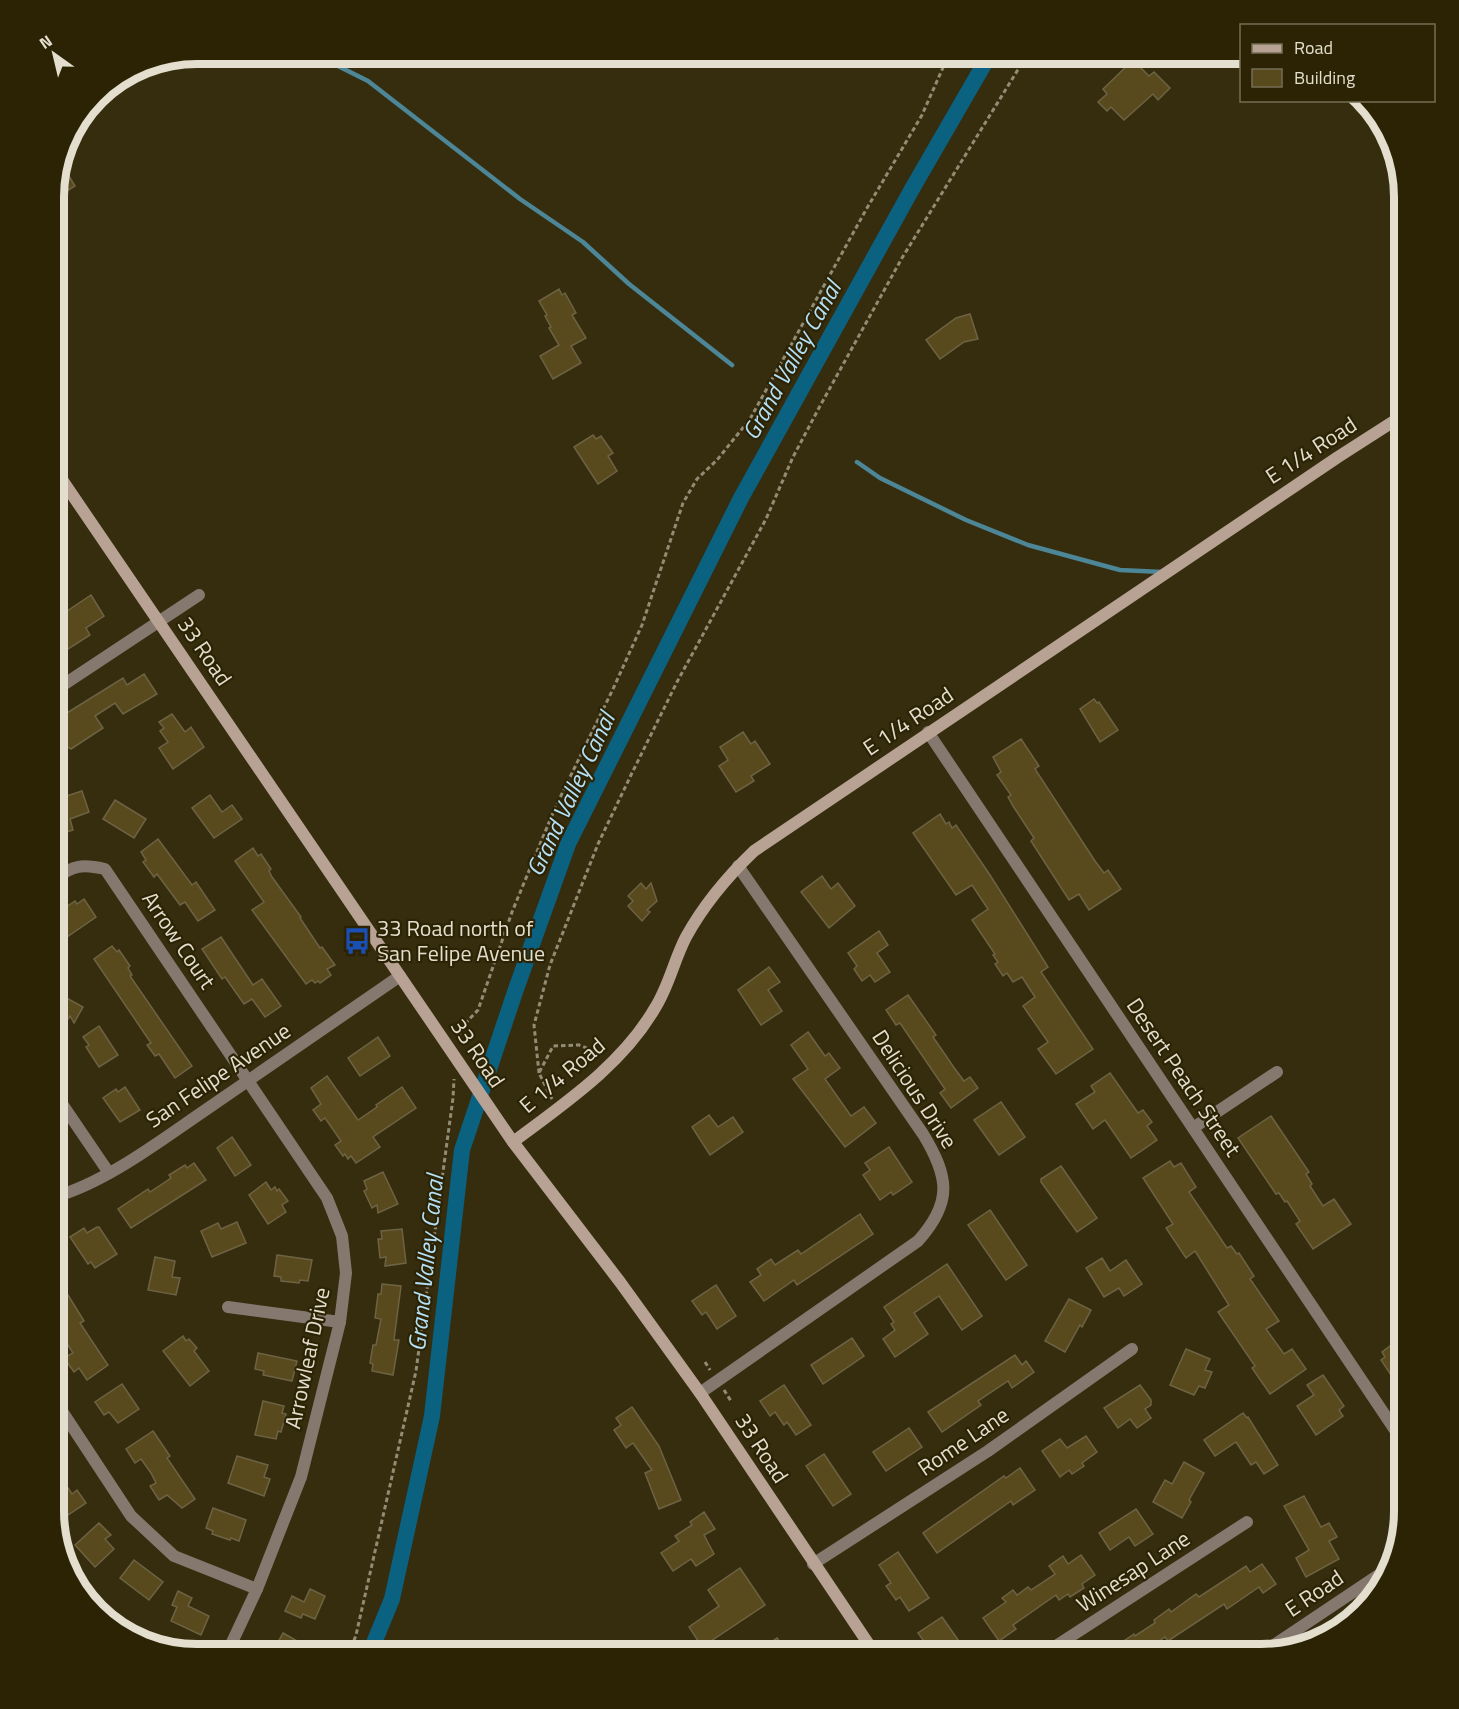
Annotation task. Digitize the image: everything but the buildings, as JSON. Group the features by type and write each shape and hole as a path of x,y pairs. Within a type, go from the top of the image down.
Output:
{"main road":[{"name":"E 1/4 Road","path":"513,1142 580,1091 629,1046 656,1007 687,936 738,866 754,851 1394,421"},
{"name":"33 Road","path":"65,484 513,1142 620,1282 700,1393 868,1644"}],"street":[{"path":"65,684 199,596"},
{"name":"Desert Peach Street","path":"928,732 1394,1429"},
{"name":"Arrow Court","path":"65,871 70,868 86,865 105,869 248,1080"},
{"name":"Delicious Drive","path":"700,1393 918,1241 937,1218 944,1188 940,1168 923,1134 738,866"},
{"name":"San Felipe Avenue","path":"65,1194 109,1173 400,976"},
{"path":"1193,1128 1277,1072"},
{"name":"Arrowleaf Drive","path":"231,1644 301,1477 340,1322 346,1273 342,1236 327,1198 248,1080"},
{"path":"65,1108 109,1173"},
{"path":"228,1307 340,1322"},
{"name":"Rome Lane","path":"813,1564 988,1451 1132,1349"},
{"path":"65,1416 131,1516 174,1556 256,1589"},
{"name":"Winesap Lane","path":"1059,1644 1247,1522"},
{"name":"E Road","path":"1279,1643 1377,1576"}],"path":[{"path":"353,1644 416,1371 453,1098 455,1055 461,1028 478,1010 512,912 555,808 642,625 683,503 697,479 717,460 750,419 867,208 922,115 944,65"},
{"path":"556,1109 539,1073 534,1025 550,965 598,844 677,682 766,519 820,406 902,258 1020,65"},
{"path":"539,1073 553,1046 579,1046 615,1059"}],"waterway":[{"path":"336,65 368,81 520,199 583,242 629,284 732,365"},
{"name":"Grand Valley Canal","path":"374,1644 392,1599 432,1416 462,1150 568,844 741,498 912,189 984,65"},
{"path":"857,462 880,478 966,520 1028,545 1120,570 1162,572"}],"place":[{"name":"33 Road north of San Felipe Avenue","path":"357,941"}]}
